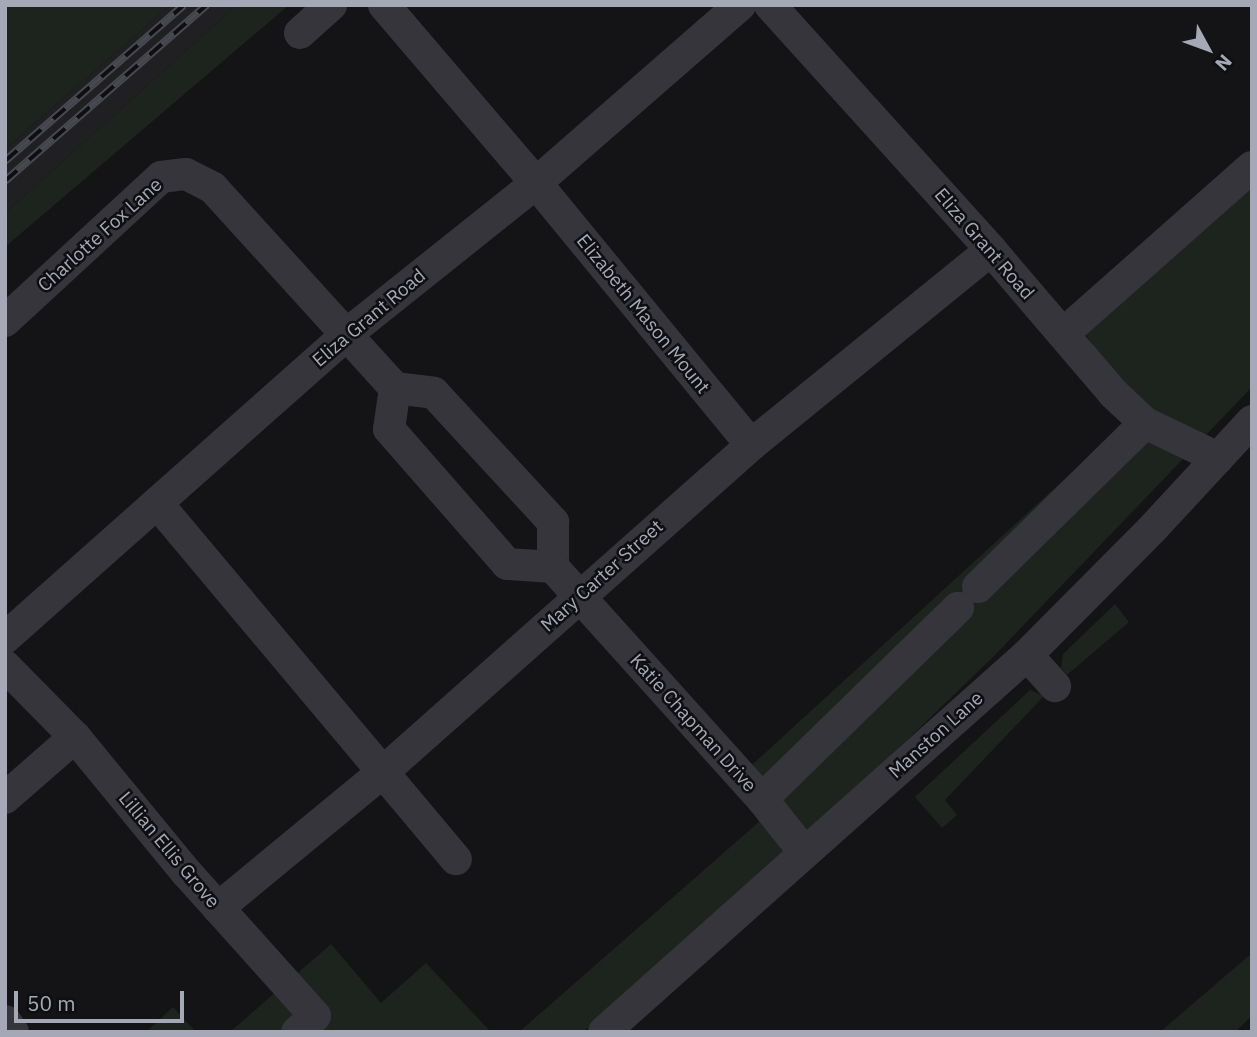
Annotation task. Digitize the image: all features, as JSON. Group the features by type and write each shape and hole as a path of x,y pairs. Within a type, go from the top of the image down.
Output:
{"street":[{"path":"300,33 331,5"},
{"name":"Elizabeth Mason Mount","path":"384,5 536,183 751,445"},
{"name":"Eliza Grant Road","path":"5,638 347,334 536,183 740,5"},
{"name":"Eliza Grant Road","path":"769,5 991,250 1114,393 1145,424 1218,458"},
{"path":"1063,334 1252,167"},
{"name":"Charlotte Fox Lane","path":"5,321 161,177 186,174 213,188 395,388"},
{"name":"Mary Carter Street","path":"218,908 383,772 751,445 991,250"},
{"path":"395,388 434,393 553,522 553,567 507,564 389,429 395,388"},
{"name":"Manston Lane","path":"604,1032 1027,655 1252,421"},
{"path":"762,799 1145,424"},
{"path":"157,503 456,859"},
{"name":"Katie Chapman Drive","path":"553,567 762,799 804,852"},
{"path":"1027,655 1055,686"},
{"name":"Lillian Ellis Grove","path":"5,666 75,737 218,908 316,1016 297,1032"},
{"path":"5,798 75,737"},
{"path":"5,1021 13,1032"}],"shaded area":[{"path":"5,5 170,5 5,149"},
{"path":"170,5 237,5 5,213 5,149"},
{"path":"237,5 289,5 5,247 5,213"},
{"path":"1252,185 1252,387 995,655 897,750 592,1025 582,1032 519,1032 760,821 729,786 1117,431 1145,423 1083,330"},
{"path":"1115,604 1129,622 1067,675 1061,668 1063,654"},
{"path":"1030,690 1044,696 945,800 957,815 942,828 915,797"},
{"path":"331,944 381,1003 426,963 491,1032 230,1032"},
{"path":"1252,953 1252,1016 1235,1032 1160,1032"},
{"path":"173,1007 196,1032 146,1032"}],"railway":[{"path":"5,161 184,5"},
{"path":"5,181 207,5"}]}
